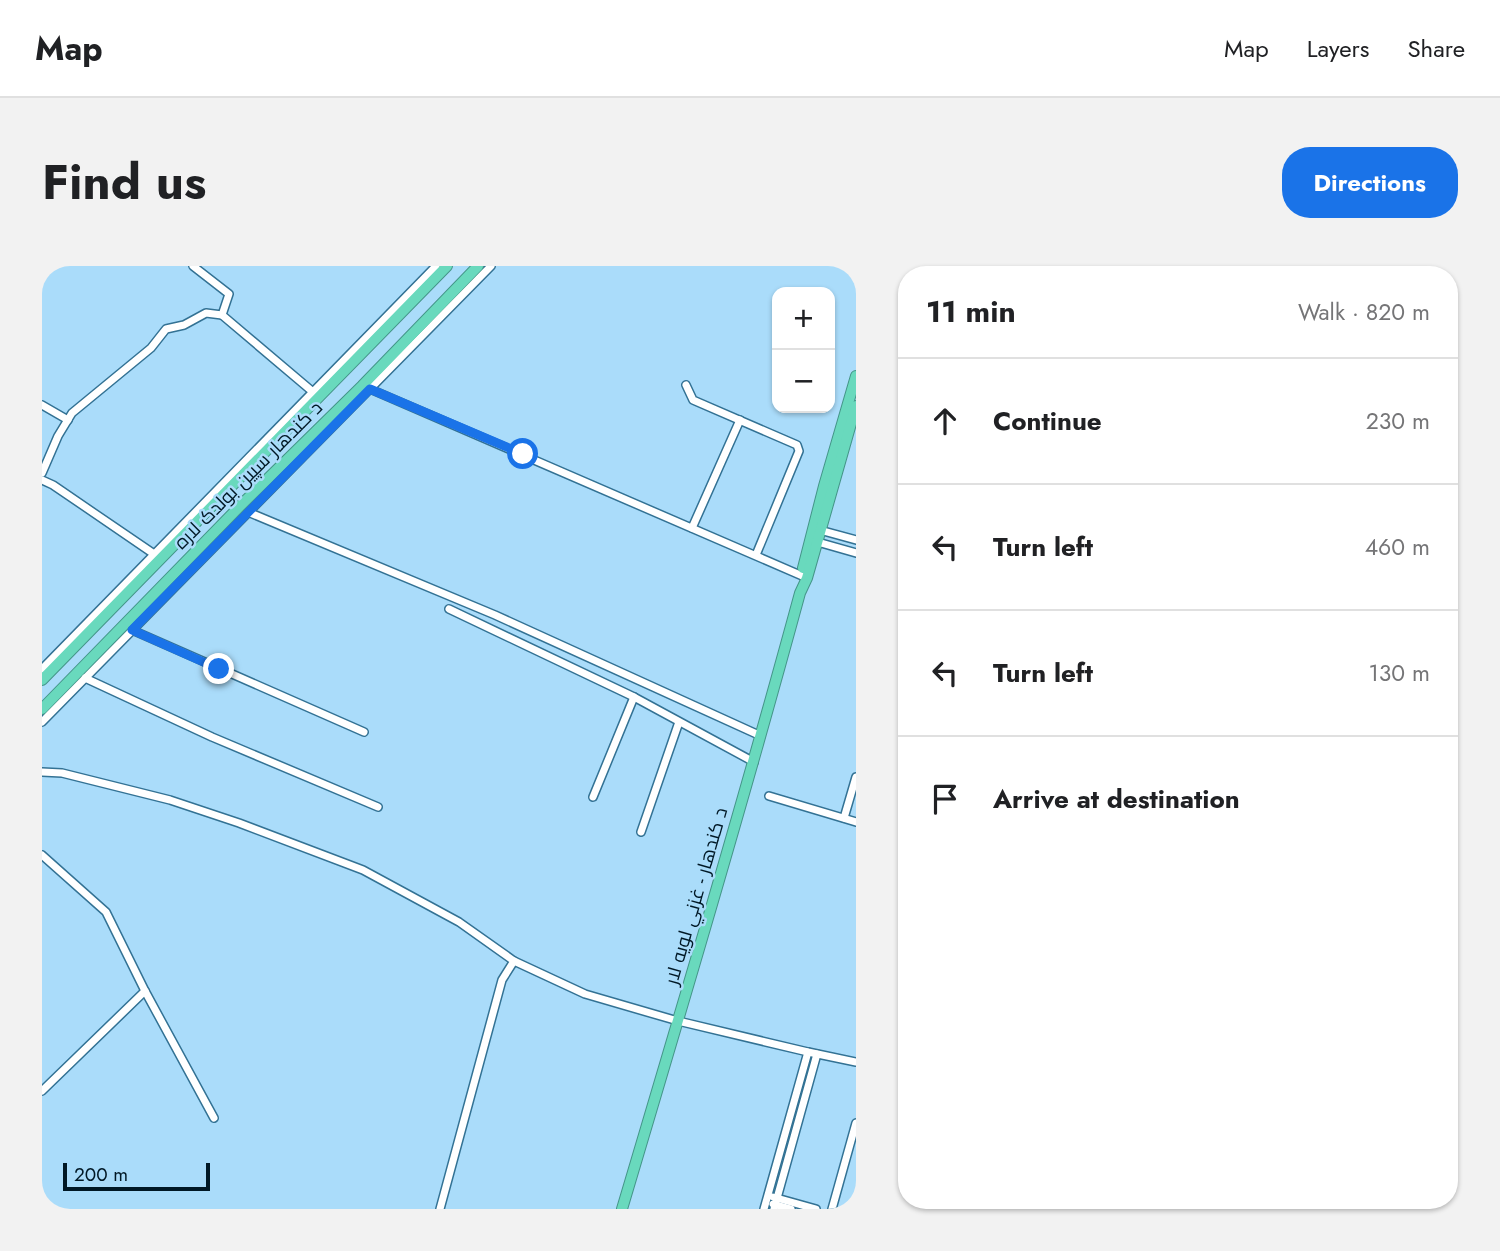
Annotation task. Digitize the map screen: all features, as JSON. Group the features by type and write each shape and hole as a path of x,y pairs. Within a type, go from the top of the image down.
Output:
{"highway":[{"name":"د کندهار سپین بولدک لاره","path":"42,680 447,266"},
{"name":"د کندهار سپین بولدک لاره","path":"42,709 478,266"},
{"name":"د کندهار - غزني لويه لار","path":"622,1209 754,762 856,376"},
{"name":"د کندهار - غزني لويه لار","path":"817,529 856,406"}],"street":[{"path":"193,266 229,294 222,315"},
{"path":"42,669 436,266"},
{"path":"42,722 491,266"},
{"path":"42,473 58,436 72,413 151,348 166,329 184,325 206,313 222,315 313,392"},
{"path":"686,385 693,400 797,445 799,451 756,555"},
{"path":"370,389 804,576"},
{"path":"42,405 68,420"},
{"path":"692,528 740,420"},
{"path":"42,480 154,554"},
{"path":"248,512 495,615 761,736"},
{"path":"817,529 856,540"},
{"path":"814,541 856,553"},
{"path":"449,609 634,697 754,762"},
{"path":"132,630 364,732"},
{"path":"85,678 212,737 378,807"},
{"path":"593,797 634,697"},
{"path":"641,831 679,722"},
{"path":"42,772 62,774 170,800 363,870 459,922 514,961 586,994 678,1021 856,1062"},
{"path":"844,818 856,777"},
{"path":"769,796 856,822"},
{"path":"42,855 106,912 145,991 214,1118"},
{"path":"440,1209 502,980 514,961"},
{"path":"42,1091 145,991"},
{"path":"812,1053 766,1202 816,1209"},
{"path":"776,1204 812,1053"},
{"path":"832,1209 856,1123"},
{"path":"776,1204 791,1209"}],"route":[{"path":"219,669 132,630 370,389 523,454"}]}
